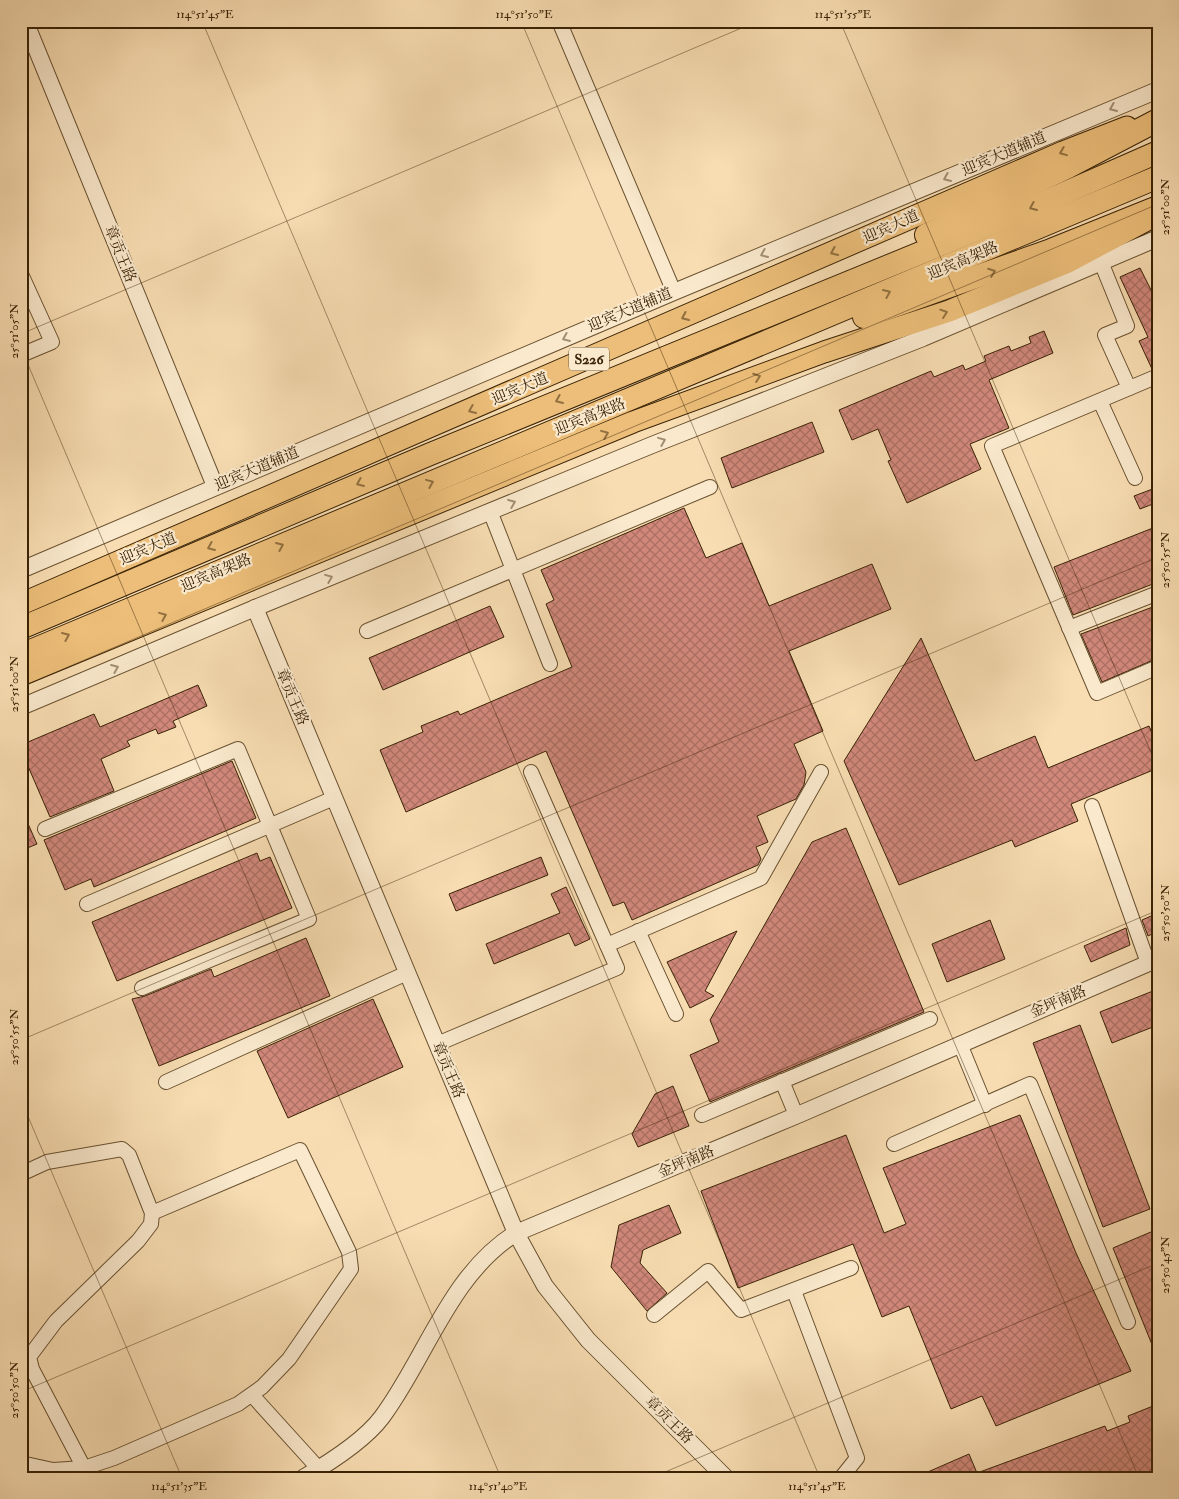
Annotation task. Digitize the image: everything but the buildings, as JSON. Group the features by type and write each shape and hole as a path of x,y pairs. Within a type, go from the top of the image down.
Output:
{"highway":[{"path":"620,375 773,302 941,228 1068,167 1158,120"},
{"name":"迎宾高架路","path":"21,628 620,375 1035,206 1158,152"},
{"name":"迎宾高架路","path":"21,655 633,400 1158,177"},
{"path":"633,400 1051,250 1158,207"}],"main road":[{"name":"迎宾大道","path":"21,604 1063,152 1158,116"},
{"path":"21,674 634,422 824,352 949,311 1068,262 1158,214"}],"street":[{"name":"章贡王路","path":"24,21 215,486"},
{"path":"560,21 674,292"},
{"name":"迎宾大道辅道","path":"21,570 674,292 1158,90"},
{"path":"21,707 254,608 922,338 1158,238"},
{"path":"1101,262 1127,326 1105,335 1129,388"},
{"path":"21,274 52,342 21,355"},
{"path":"1158,376 992,446 1096,693 1158,667"},
{"path":"1100,401 1135,478"},
{"path":"367,631 710,487"},
{"path":"490,512 550,664"},
{"path":"1069,628 1158,593"},
{"name":"章贡王路","path":"254,608 516,1233 545,1286 588,1340 726,1478"},
{"path":"45,829 238,749 309,919 142,988"},
{"path":"437,1044 617,968 531,772"},
{"path":"607,945 761,878 821,772"},
{"path":"87,904 334,798"},
{"path":"1092,806 1153,961"},
{"path":"638,931 676,1014"},
{"name":"金坪南路","path":"303,1478 336,1460 381,1418 469,1276 501,1242 516,1233 1153,961"},
{"path":"166,1082 408,973"},
{"path":"702,1115 930,1019"},
{"path":"960,1044 985,1105"},
{"path":"782,1081 796,1115"},
{"path":"894,1144 1030,1084 1128,1322"},
{"path":"21,1174 47,1162 122,1149 129,1155 152,1213 151,1224 138,1241 56,1321 29,1357 32,1369 84,1468"},
{"path":"21,1463 53,1470 84,1468 114,1458 238,1404 262,1387 289,1359 351,1269 349,1252 300,1150 152,1213"},
{"path":"654,1315 708,1271 741,1310 851,1268"},
{"path":"794,1291 857,1458 841,1478"},
{"path":"252,1395 319,1469"}]}
